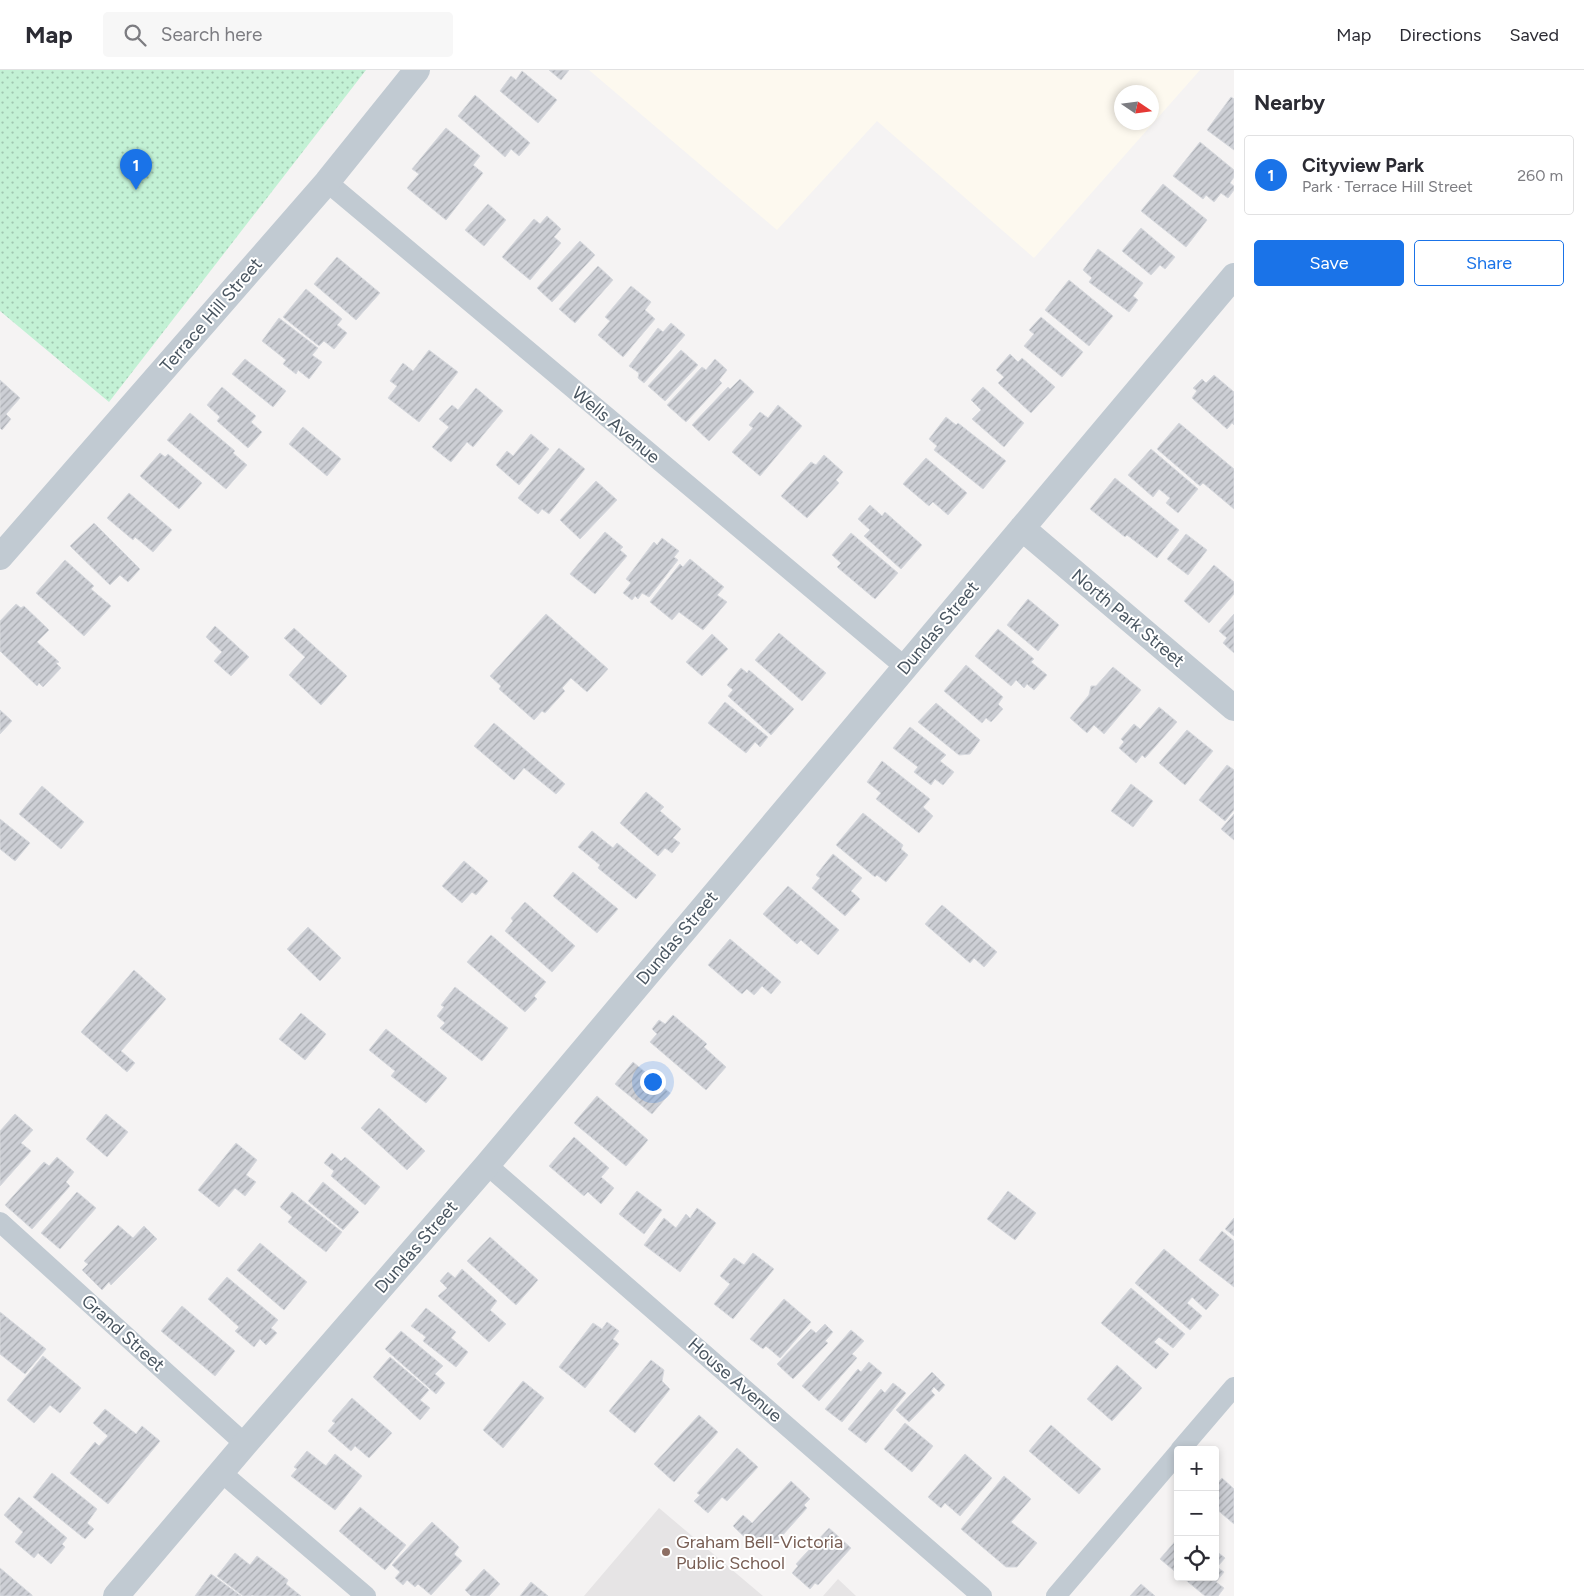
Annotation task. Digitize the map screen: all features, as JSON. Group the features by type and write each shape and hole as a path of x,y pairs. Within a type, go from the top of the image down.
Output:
{"street":[{"name":"Terrace Hill Street","path":"0,557 327,182 418,70"},
{"name":"Wells Avenue","path":"327,182 905,667"},
{"name":"Dundas Street","path":"116,1596 487,1165 1234,276"},
{"name":"North Park Street","path":"1022,528 1234,708"},
{"name":"House Avenue","path":"487,1165 982,1596"},
{"name":"Grand Street","path":"0,1222 245,1444"},
{"path":"1183,1446 1234,1387"},
{"path":"1056,1596 1174,1458"},
{"path":"222,1472 366,1596"}],"shaded area":[{"path":"589,70 1200,70 1159,116 1159,85 1114,85 1114,130 1147,130 1034,258 877,121 777,230"},
{"name":"Graham Bell-Victoria Public School","path":"659,1508 763,1596 584,1596"},
{"name":"Graham Bell-Victoria Public School","path":"838,1579 856,1596 823,1596"}],"green space":[{"path":"0,70 366,70 109,402 0,311"}],"building":[{"path":"549,70 569,70 561,80"},
{"path":"522,71 557,100 538,123 500,91 511,76 516,80"},
{"path":"475,95 530,143 519,156 511,149 505,157 458,116"},
{"path":"1231,97 1234,99 1234,150 1207,130"},
{"path":"446,128 480,156 473,165 483,173 446,220 407,188 419,174 412,169"},
{"path":"1200,142 1234,170 1234,177 1230,183 1234,186 1234,190 1228,198 1221,193 1214,202 1206,195 1203,199 1173,176"},
{"path":"1163,184 1207,220 1186,247 1141,211"},
{"path":"488,204 506,220 484,246 465,230"},
{"path":"547,216 561,229 554,237 561,243 530,280 502,257 534,219 540,224"},
{"path":"1141,228 1175,257 1165,269 1160,265 1151,275 1122,251"},
{"path":"580,241 595,255 552,302 537,288"},
{"path":"1098,249 1143,283 1133,296 1138,300 1129,312 1089,282 1092,278 1083,270"},
{"path":"337,257 380,293 356,320 314,284"},
{"path":"598,266 613,280 575,323 559,309"},
{"path":"1069,280 1113,316 1089,346 1045,310"},
{"path":"631,286 651,302 645,310 655,319 623,357 598,335 610,321 605,317"},
{"path":"306,289 342,319 337,325 347,333 334,349 324,341 319,346 283,317"},
{"path":"1041,317 1083,352 1062,377 1024,346 1034,334 1029,330"},
{"path":"279,318 318,348 312,355 322,362 309,379 298,370 296,374 283,364 286,360 262,341"},
{"path":"671,323 685,335 644,383 638,378 639,373 629,366 658,328 663,332"},
{"path":"429,350 458,372 419,422 388,398 397,386 390,381 403,363 413,371"},
{"path":"681,350 698,365 665,401 648,386"},
{"path":"1010,354 1018,362 1022,358 1055,387 1031,413 998,383 1004,377 996,370"},
{"path":"245,359 286,391 273,407 232,374"},
{"path":"715,359 727,370 719,380 722,383 686,422 667,405 702,367 706,370"},
{"path":"1214,375 1234,392 1234,425 1232,423 1227,429 1192,398 1197,391 1193,388 1202,379 1206,383"},
{"path":"740,379 754,392 709,441 692,425 728,387 730,389"},
{"path":"0,380 20,398 6,414 11,419 2,430 0,428"},
{"path":"222,387 256,416 251,422 262,432 248,448 217,421 220,417 207,405"},
{"path":"983,387 1024,423 1004,447 972,419 981,410 971,400"},
{"path":"476,388 503,411 473,447 467,442 451,462 432,447 449,427 439,419 452,405 458,410"},
{"path":"778,405 802,426 760,476 732,452 753,428 749,425 760,412 768,418"},
{"path":"190,413 235,451 233,453 247,465 226,489 167,440"},
{"path":"946,417 956,425 958,423 1006,461 983,489 934,450 937,446 929,439"},
{"path":"1179,423 1234,469 1234,509 1203,483 1200,486 1157,449"},
{"path":"303,427 341,459 327,476 289,444"},
{"path":"531,434 549,449 519,485 496,465 507,451 513,456"},
{"path":"559,448 585,469 549,514 542,509 538,514 518,498"},
{"path":"1151,449 1198,489 1178,513 1166,503 1170,498 1159,489 1153,497 1128,475"},
{"path":"160,453 165,457 168,454 202,483 179,509 140,476"},
{"path":"824,455 843,472 836,480 839,483 807,518 781,496 811,462 816,465"},
{"path":"926,458 967,493 948,515 933,502 929,506 903,484"},
{"path":"1115,478 1179,530 1157,558 1127,535 1125,537 1090,509"},
{"path":"596,481 617,500 580,539 560,520"},
{"path":"129,493 172,530 153,552 135,537 133,540 107,518"},
{"path":"870,505 882,516 885,512 922,545 901,569 864,536 870,530 858,519"},
{"path":"94,523 140,569 128,582 120,575 110,585 70,546"},
{"path":"605,532 623,547 620,550 627,556 595,594 570,574"},
{"path":"851,533 898,573 875,599 837,567 841,563 832,555"},
{"path":"1186,534 1207,550 1188,575 1167,559"},
{"path":"662,538 679,551 674,557 678,560 649,597 642,593 638,599 635,596 632,600 623,593 631,583 626,579 654,542 657,545"},
{"path":"690,559 724,587 717,595 727,602 703,630 679,612 672,620 650,602 680,564 683,567"},
{"path":"65,560 94,586 91,589 111,606 84,636 36,593"},
{"path":"1214,565 1234,582 1234,594 1209,623 1184,601"},
{"path":"1028,599 1059,625 1038,651 1007,625"},
{"path":"16,604 21,608 24,606 49,630 37,642 59,662 56,663 61,668 43,687 39,683 37,686 0,651 0,621"},
{"path":"546,614 608,669 587,692 571,678 562,688 565,691 545,713 542,711 534,720 499,689 501,686 490,676"},
{"path":"1234,614 1234,653 1223,643 1227,638 1219,631"},
{"path":"215,626 249,657 231,676 214,661 222,652 206,637"},
{"path":"294,628 347,676 321,705 289,675 305,657 284,638"},
{"path":"998,629 1034,659 1031,662 1047,675 1034,690 1027,684 1024,688 1016,680 1011,686 975,656"},
{"path":"779,633 826,673 802,701 755,660"},
{"path":"712,634 728,649 702,676 686,662"},
{"path":"966,665 1003,697 998,704 1003,709 991,722 986,718 982,723 944,691"},
{"path":"1113,667 1141,690 1104,734 1094,725 1087,733 1070,718 1089,695 1091,686 1096,686"},
{"path":"741,668 747,673 749,670 794,709 771,735 728,696 733,690 727,685"},
{"path":"725,702 768,737 760,747 755,742 746,753 708,723"},
{"path":"936,703 980,740 970,754 959,755 918,722"},
{"path":"1159,707 1177,722 1145,758 1142,755 1136,763 1119,748 1124,742 1121,739 1134,724 1140,729"},
{"path":"0,710 12,721 0,734"},
{"path":"494,723 565,784 556,794 524,768 514,780 474,746"},
{"path":"910,727 946,755 940,761 954,772 943,785 935,779 931,785 914,772 918,767 893,748"},
{"path":"1187,730 1213,751 1185,785 1159,763"},
{"path":"882,761 930,799 923,807 933,816 919,833 876,799 881,793 867,782"},
{"path":"1227,765 1234,770 1234,810 1225,821 1199,800"},
{"path":"1131,784 1153,801 1133,827 1111,811"},
{"path":"42,786 84,822 61,849 19,814"},
{"path":"646,792 664,807 660,811 681,829 673,838 680,843 672,853 665,848 658,856 620,823"},
{"path":"863,813 903,845 901,849 908,855 886,882 877,875 875,877 836,845"},
{"path":"1234,814 1234,840 1221,829"},
{"path":"0,819 30,843 15,861 0,849"},
{"path":"592,831 613,848 617,843 656,875 636,899 598,868 600,865 578,847"},
{"path":"833,854 862,878 851,891 860,899 845,916 812,888 820,878 816,875"},
{"path":"464,861 488,881 476,895 472,892 462,903 442,886"},
{"path":"573,872 618,909 597,933 553,896"},
{"path":"788,886 839,930 818,955 801,940 797,944 763,914"},
{"path":"525,902 575,946 552,972 505,931 513,921 511,918"},
{"path":"942,905 997,952 984,967 974,958 970,963 925,924"},
{"path":"308,927 341,958 320,981 287,949"},
{"path":"491,935 546,982 534,996 537,999 525,1012 467,962"},
{"path":"730,939 781,982 771,994 762,986 754,995 747,989 742,994 708,965"},
{"path":"134,970 166,999 121,1051 135,1063 127,1072 81,1032"},
{"path":"455,987 508,1028 482,1061 440,1028 445,1023 437,1016 444,1007 441,1005"},
{"path":"301,1013 326,1034 305,1060 279,1039"},
{"path":"673,1015 707,1044 704,1047 726,1067 706,1090 650,1042 657,1034 652,1029 659,1020 665,1024"},
{"path":"386,1029 447,1078 426,1103 391,1076 395,1071 369,1050"},
{"path":"633,1062 670,1093 652,1114 615,1084"},
{"path":"597,1096 648,1140 626,1166 574,1123"},
{"path":"379,1108 425,1151 407,1170 361,1128"},
{"path":"15,1114 33,1130 21,1143 31,1151 0,1186 0,1131"},
{"path":"106,1114 128,1132 107,1157 86,1139"},
{"path":"574,1137 609,1168 601,1177 614,1188 601,1204 588,1192 584,1196 549,1166"},
{"path":"236,1143 257,1160 246,1175 256,1182 245,1196 235,1188 219,1207 198,1190"},
{"path":"332,1153 341,1161 345,1157 380,1187 365,1205 331,1176 334,1171 324,1163"},
{"path":"57,1157 74,1172 66,1182 70,1186 32,1229 5,1205 44,1162 49,1166"},
{"path":"323,1182 359,1212 343,1230 308,1201"},
{"path":"637,1191 662,1210 644,1234 619,1214"},
{"path":"1008,1191 1036,1213 1015,1240 987,1219"},
{"path":"77,1192 96,1208 60,1249 41,1233"},
{"path":"292,1192 342,1232 326,1252 288,1222 292,1217 280,1207"},
{"path":"697,1208 716,1223 680,1272 644,1245 664,1218 676,1228 686,1214 690,1218"},
{"path":"1234,1218 1234,1236 1225,1229"},
{"path":"118,1225 133,1238 144,1226 157,1239 111,1285 109,1282 102,1290 82,1270 88,1264 84,1261"},
{"path":"1222,1231 1234,1241 1234,1287 1199,1260"},
{"path":"490,1237 538,1280 516,1305 467,1261"},
{"path":"260,1243 307,1282 284,1310 237,1270"},
{"path":"1164,1249 1219,1295 1206,1310 1192,1297 1187,1303 1202,1316 1190,1330 1135,1283"},
{"path":"753,1253 774,1269 733,1319 714,1304 730,1284 720,1276 734,1258 744,1265"},
{"path":"462,1269 497,1301 490,1310 506,1324 489,1342 438,1296 447,1288 440,1281 448,1272 455,1278"},
{"path":"227,1277 278,1320 271,1328 277,1333 266,1345 260,1339 254,1347 235,1331 239,1327 208,1299"},
{"path":"1131,1288 1185,1334 1173,1348 1159,1337 1154,1342 1169,1354 1156,1369 1101,1323"},
{"path":"784,1299 811,1322 780,1358 766,1346 763,1349 750,1339"},
{"path":"182,1306 235,1351 215,1376 161,1331"},
{"path":"426,1308 456,1332 451,1338 468,1352 456,1367 423,1341 426,1337 411,1326"},
{"path":"0,1312 46,1349 25,1374 0,1354"},
{"path":"607,1322 619,1331 613,1339 619,1344 585,1388 559,1367 593,1323 602,1329"},
{"path":"825,1324 833,1332 825,1341 828,1343 793,1379 777,1364 811,1329 816,1333"},
{"path":"851,1330 864,1341 852,1354 857,1358 819,1401 802,1386"},
{"path":"401,1331 443,1366 435,1374 445,1383 436,1394 385,1349"},
{"path":"43,1356 81,1388 60,1413 50,1405 34,1423 7,1400"},
{"path":"390,1357 429,1390 420,1400 430,1408 420,1420 373,1377"},
{"path":"651,1360 664,1370 662,1381 670,1389 635,1433 609,1411"},
{"path":"869,1362 882,1373 842,1422 825,1409 858,1369 861,1372"},
{"path":"1117,1365 1142,1388 1112,1421 1087,1399"},
{"path":"932,1372 945,1385 939,1392 934,1387 931,1391 935,1395 909,1422 896,1410"},
{"path":"523,1381 544,1398 503,1448 483,1430"},
{"path":"893,1383 906,1393 866,1443 848,1429 881,1389 885,1393"},
{"path":"352,1398 392,1433 369,1458 355,1446 351,1451 328,1431 335,1423 332,1421"},
{"path":"105,1409 136,1434 142,1426 160,1441 108,1504 70,1473 95,1442 99,1446 108,1436 93,1423"},
{"path":"699,1415 718,1432 674,1482 654,1464"},
{"path":"905,1423 933,1446 912,1472 884,1449"},
{"path":"1051,1425 1101,1469 1079,1494 1029,1451"},
{"path":"737,1448 758,1467 727,1501 722,1497 708,1513 694,1501 700,1495 697,1493"},
{"path":"307,1451 326,1466 335,1454 362,1476 335,1510 291,1476 297,1469 294,1467"},
{"path":"965,1454 992,1478 960,1516 945,1503 941,1508 928,1497"},
{"path":"52,1473 97,1509 87,1523 94,1529 85,1539 33,1497"},
{"path":"1004,1476 1031,1499 1011,1522 1037,1543 1017,1567 1006,1567 961,1529"},
{"path":"1222,1478 1234,1489 1234,1524 1219,1511 1219,1481"},
{"path":"791,1481 810,1499 804,1505 807,1508 773,1546 764,1537 755,1547 733,1526 743,1515 752,1523"},
{"path":"19,1497 67,1538 62,1544 65,1547 51,1564 38,1553 34,1558 15,1542 23,1532 4,1515"},
{"path":"360,1507 406,1545 385,1570 339,1531"},
{"path":"432,1522 459,1547 454,1554 462,1561 431,1595 418,1584 415,1587 407,1580 403,1585 395,1578 400,1572 392,1565"},
{"path":"829,1528 851,1548 818,1585 815,1583 810,1589 792,1573 798,1566 796,1564"},
{"path":"1174,1543 1174,1571 1160,1559"},
{"path":"235,1553 250,1565 257,1556 288,1580 286,1584 301,1596 243,1596 217,1576"},
{"path":"1219,1553 1225,1558 1219,1565"},
{"path":"0,1568 32,1595 32,1596 0,1596"},
{"path":"1219,1568 1224,1572 1219,1578"},
{"path":"484,1569 500,1584 489,1596 471,1596 465,1590"},
{"path":"211,1574 241,1596 195,1596"},
{"path":"1187,1581 1217,1581 1224,1588 1218,1596 1205,1596"},
{"path":"531,1582 548,1596 520,1596"},
{"path":"1141,1584 1155,1596 1130,1596"}],"place":[{"name":"Cityview Park","path":"136,190"},
{"name":"Graham Bell-Victoria Public School","path":"666,1552"}]}
